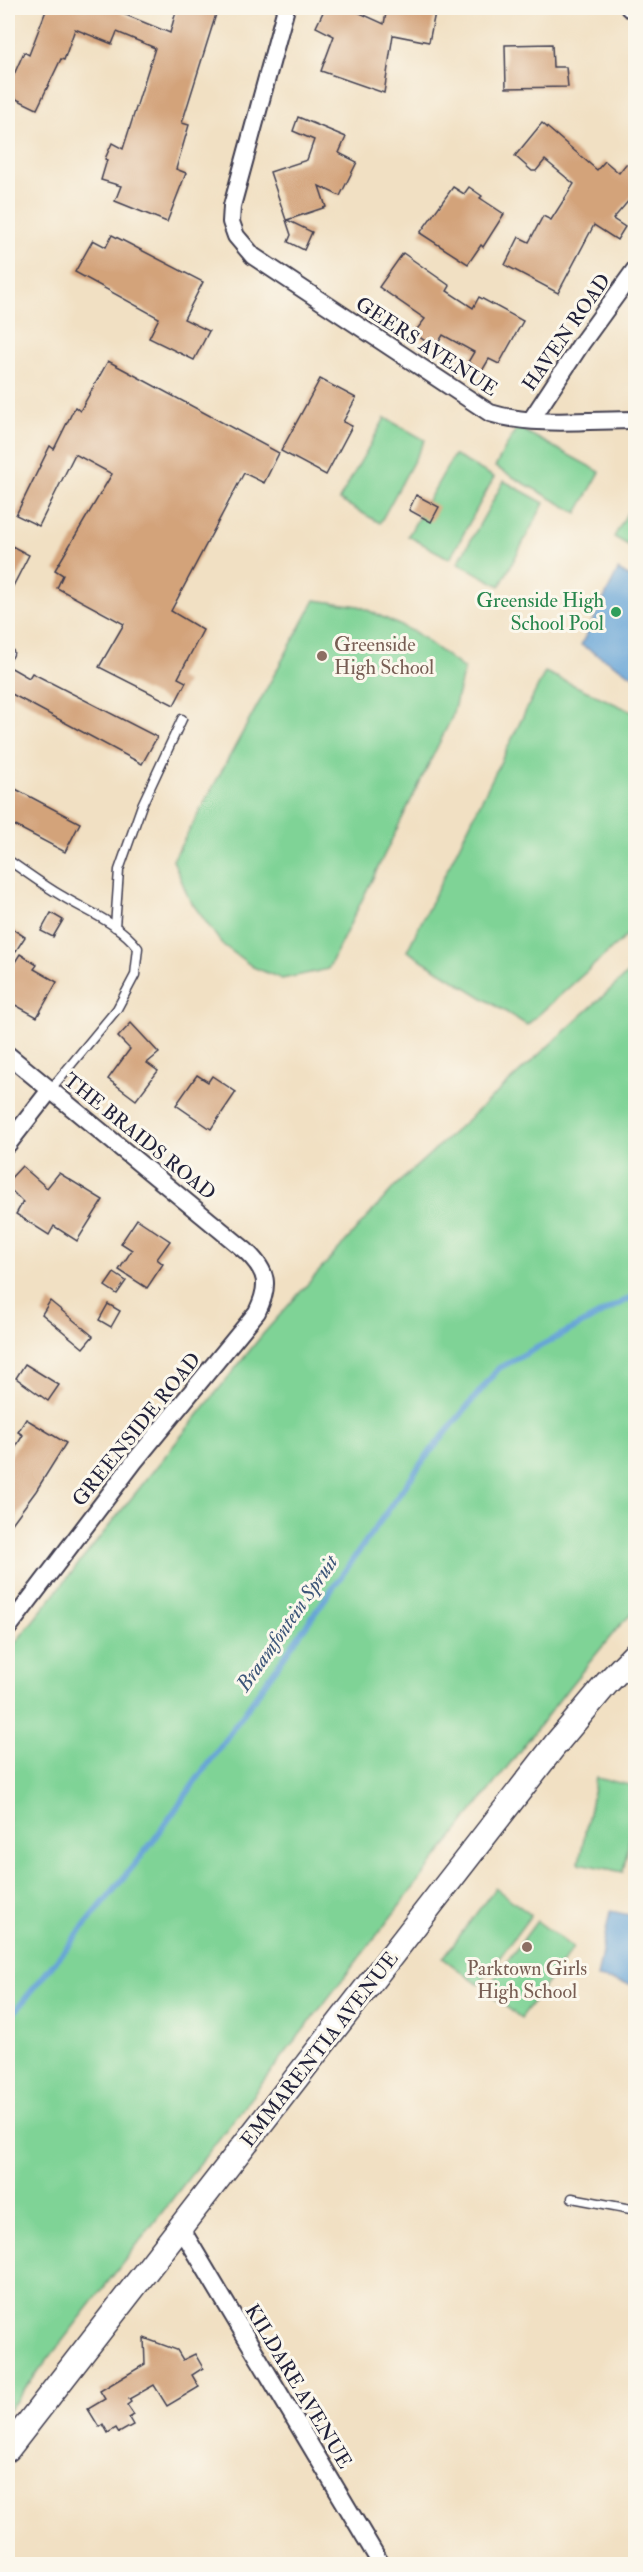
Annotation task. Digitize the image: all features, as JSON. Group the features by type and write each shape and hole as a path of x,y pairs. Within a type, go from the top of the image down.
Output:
{"street":[{"name":"GEERS AVENUE","path":"286,8 237,184 231,222 236,236 253,255 477,406 503,417 531,420 636,420"},
{"path":"629,8 636,9"},
{"name":"HAVEN ROAD","path":"531,420 581,344 636,268"},
{"name":"THE BRAIDS ROAD","path":"8,1055 246,1251"},
{"path":"8,1144 50,1089"},
{"name":"GREENSIDE ROAD","path":"8,1628 134,1462 257,1312 265,1295 266,1282 258,1262 246,1251"},
{"name":"EMMARENTIA AVENUE","path":"8,2449 555,1746 607,1683 636,1653"},
{"name":"KILDARE AVENUE","path":"181,2228 381,2565"}],"lane":[{"path":"115,927 119,870 142,805 182,719"},
{"path":"8,861 115,927 128,936 138,948 135,975 117,1009 50,1089"},
{"path":"572,2198 636,2210"}],"green space":[{"path":"385,418 425,440 380,523 339,500"},
{"path":"517,427 600,472 577,513 495,467"},
{"path":"454,455 494,477 450,559 408,536"},
{"path":"504,481 544,503 500,586 458,563"},
{"path":"635,499 635,549 614,537"},
{"path":"315,600 359,606 416,633 464,669 452,717 328,969 282,979 253,967 222,944 189,899 173,860"},
{"path":"545,672 635,713 635,928 527,1025 407,951"},
{"path":"635,967 635,1611 621,1624 570,1686 8,2411 8,1652 263,1334 396,1185"},
{"path":"596,1778 635,1786 635,1810 623,1872 579,1863"},
{"path":"495,1888 531,1915 479,1985 443,1958"},
{"path":"537,1921 573,1948 521,2018 485,1991"}],"water":[{"name":"Greenside High School Pool","path":"618,570 635,580 635,677 581,645"},
{"path":"610,1911 635,1916 635,1985 597,1978"}],"building":[{"path":"47,8 123,8 121,13 170,33 177,8 213,8 212,10 217,11 182,123 189,125 176,169 186,173 167,222 115,201 121,186 101,180 107,160 105,159 112,143 123,149 155,48 117,32 112,44 75,29 64,60 61,59 37,109 8,95 8,88 24,52 29,55"},
{"path":"325,8 349,8 384,24 387,8 436,8 429,42 393,35 384,93 321,71 334,36 316,27"},
{"path":"552,44 553,67 566,67 568,87 506,88 505,45"},
{"path":"298,117 346,137 339,153 357,162 340,196 319,186 326,207 287,220 312,232 304,250 288,242 291,235 270,172 307,160 314,140 293,131"},
{"path":"542,123 597,170 605,161 619,173 626,164 636,172 636,192 613,219 625,227 617,240 594,225 558,293 505,265 519,237 529,242 543,216 551,220 574,184 545,160 536,171 532,171 515,156"},
{"path":"453,187 464,194 469,187 482,196 480,198 504,214 483,247 481,245 468,264 420,233"},
{"path":"112,235 203,282 184,319 209,331 194,360 149,338 159,318 75,272 93,240 106,247"},
{"path":"403,253 450,286 447,291 473,308 479,297 523,321 499,364 489,359 482,371 468,362 474,352 443,335 435,348 414,333 425,319 379,287"},
{"path":"108,361 279,453 264,483 244,473 171,611 203,630 178,678 186,682 174,705 99,667 124,624 57,588 63,575 55,570 112,474 75,454 39,526 16,515 50,446 54,449 75,407 80,411"},
{"path":"320,379 356,398 343,422 352,426 326,475 281,451"},
{"path":"416,495 439,507 431,522 409,510"},
{"path":"8,544 29,555 8,596"},
{"path":"8,666 29,678 32,673 157,737 142,764 8,692"},
{"path":"8,785 80,823 65,852 8,822"},
{"path":"51,913 63,920 53,937 41,931"},
{"path":"8,926 25,937 8,963"},
{"path":"20,954 37,965 34,969 57,982 37,1017 8,1001 8,973"},
{"path":"131,1023 159,1053 147,1063 158,1071 136,1100 108,1079 130,1049 118,1037"},
{"path":"197,1075 208,1082 212,1076 236,1092 211,1129 176,1105"},
{"path":"22,1166 47,1188 59,1173 103,1200 77,1241 54,1226 49,1235 16,1214 23,1202 8,1187 8,1181"},
{"path":"137,1219 170,1241 157,1259 163,1264 147,1288 119,1270 132,1250 121,1243"},
{"path":"114,1273 126,1281 117,1294 105,1286"},
{"path":"50,1301 93,1336 83,1348 42,1314"},
{"path":"108,1304 120,1311 111,1327 99,1320"},
{"path":"25,1364 59,1385 48,1401 16,1378"},
{"path":"26,1419 66,1443 36,1491 8,1529 8,1460 23,1435 18,1432"},
{"path":"144,2338 177,2350 183,2360 195,2354 203,2368 192,2375 199,2387 167,2406 154,2385 129,2399 131,2402 127,2405 134,2415 129,2418 133,2425 119,2433 116,2428 108,2433 103,2424 99,2427 88,2409 105,2399 100,2391 145,2364"}],"waterway":[{"name":"Braamfontein Spruit","path":"8,2020 151,1844 425,1458 499,1368 636,1295"}],"place":[{"name":"Greenside High School Pool","path":"616,612"},
{"name":"Greenside High School","path":"322,656"},
{"name":"Parktown Girls High School","path":"527,1947"}]}
